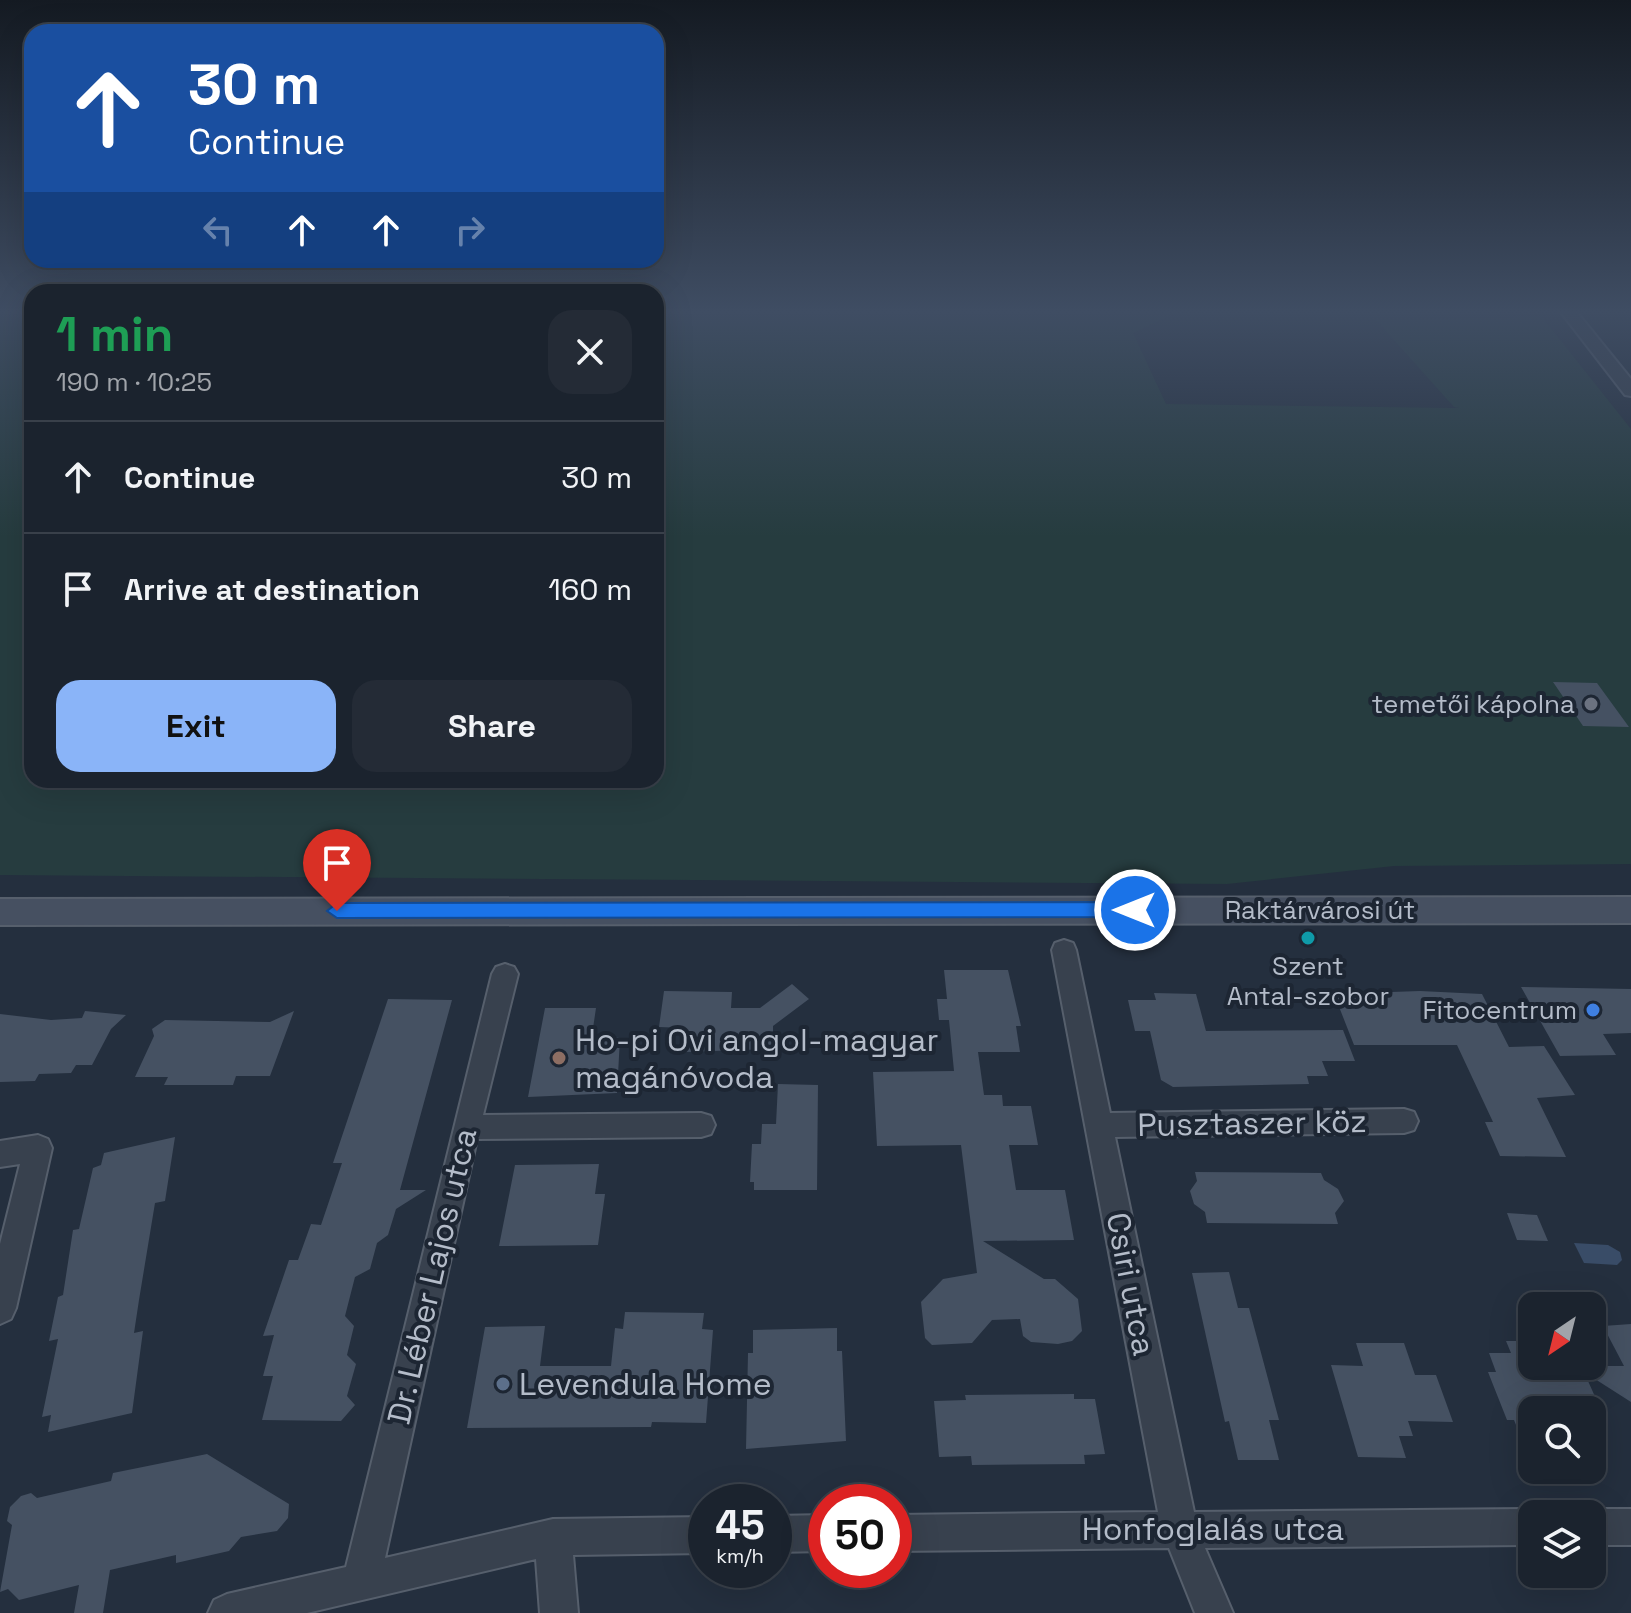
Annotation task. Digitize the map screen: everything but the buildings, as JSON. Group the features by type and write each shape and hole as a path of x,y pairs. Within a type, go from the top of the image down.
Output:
{"main road":[{"name":"Raktárvárosi út","path":"0,912 1631,910"}],"street":[{"name":"Csiri utca","path":"1064,950 1179,1529 1214,1613"},
{"name":"Dr. Léber Lajos utca","path":"362,1579 466,1127 505,974"},
{"name":"Pusztaszer köz","path":"1100,1125 1404,1121"},
{"path":"466,1127 701,1125"},
{"path":"0,1154 38,1148 0,1308"},
{"name":"Honfoglalás utca","path":"912,1533 1518,1527"},
{"path":"1606,1527 1631,1527"},
{"path":"227,1613 362,1579 553,1537 688,1535"},
{"path":"553,1537 559,1613"}],"green space":[{"path":"0,386 24,386 24,788 664,788 664,386 1158,386 1166,404 1454,408 1459,407 1454,407 1435,386 1597,386 1631,429 1631,864 1394,866 1227,884 0,875"}],"water":[{"path":"1574,1243 1608,1245 1620,1252 1622,1260 1617,1265 1584,1263"}],"place":[{"name":"temetői kápolna","path":"1591,704"},
{"name":"Szent Antal-szobor","path":"1308,938"},
{"name":"Fitocentrum","path":"1593,1010"},
{"name":"Ho-pi Ovi angol-magyar magánóvoda","path":"559,1058"},
{"name":"Levendula Home","path":"503,1384"}],"route":[{"path":"337,911 1135,910"}]}
